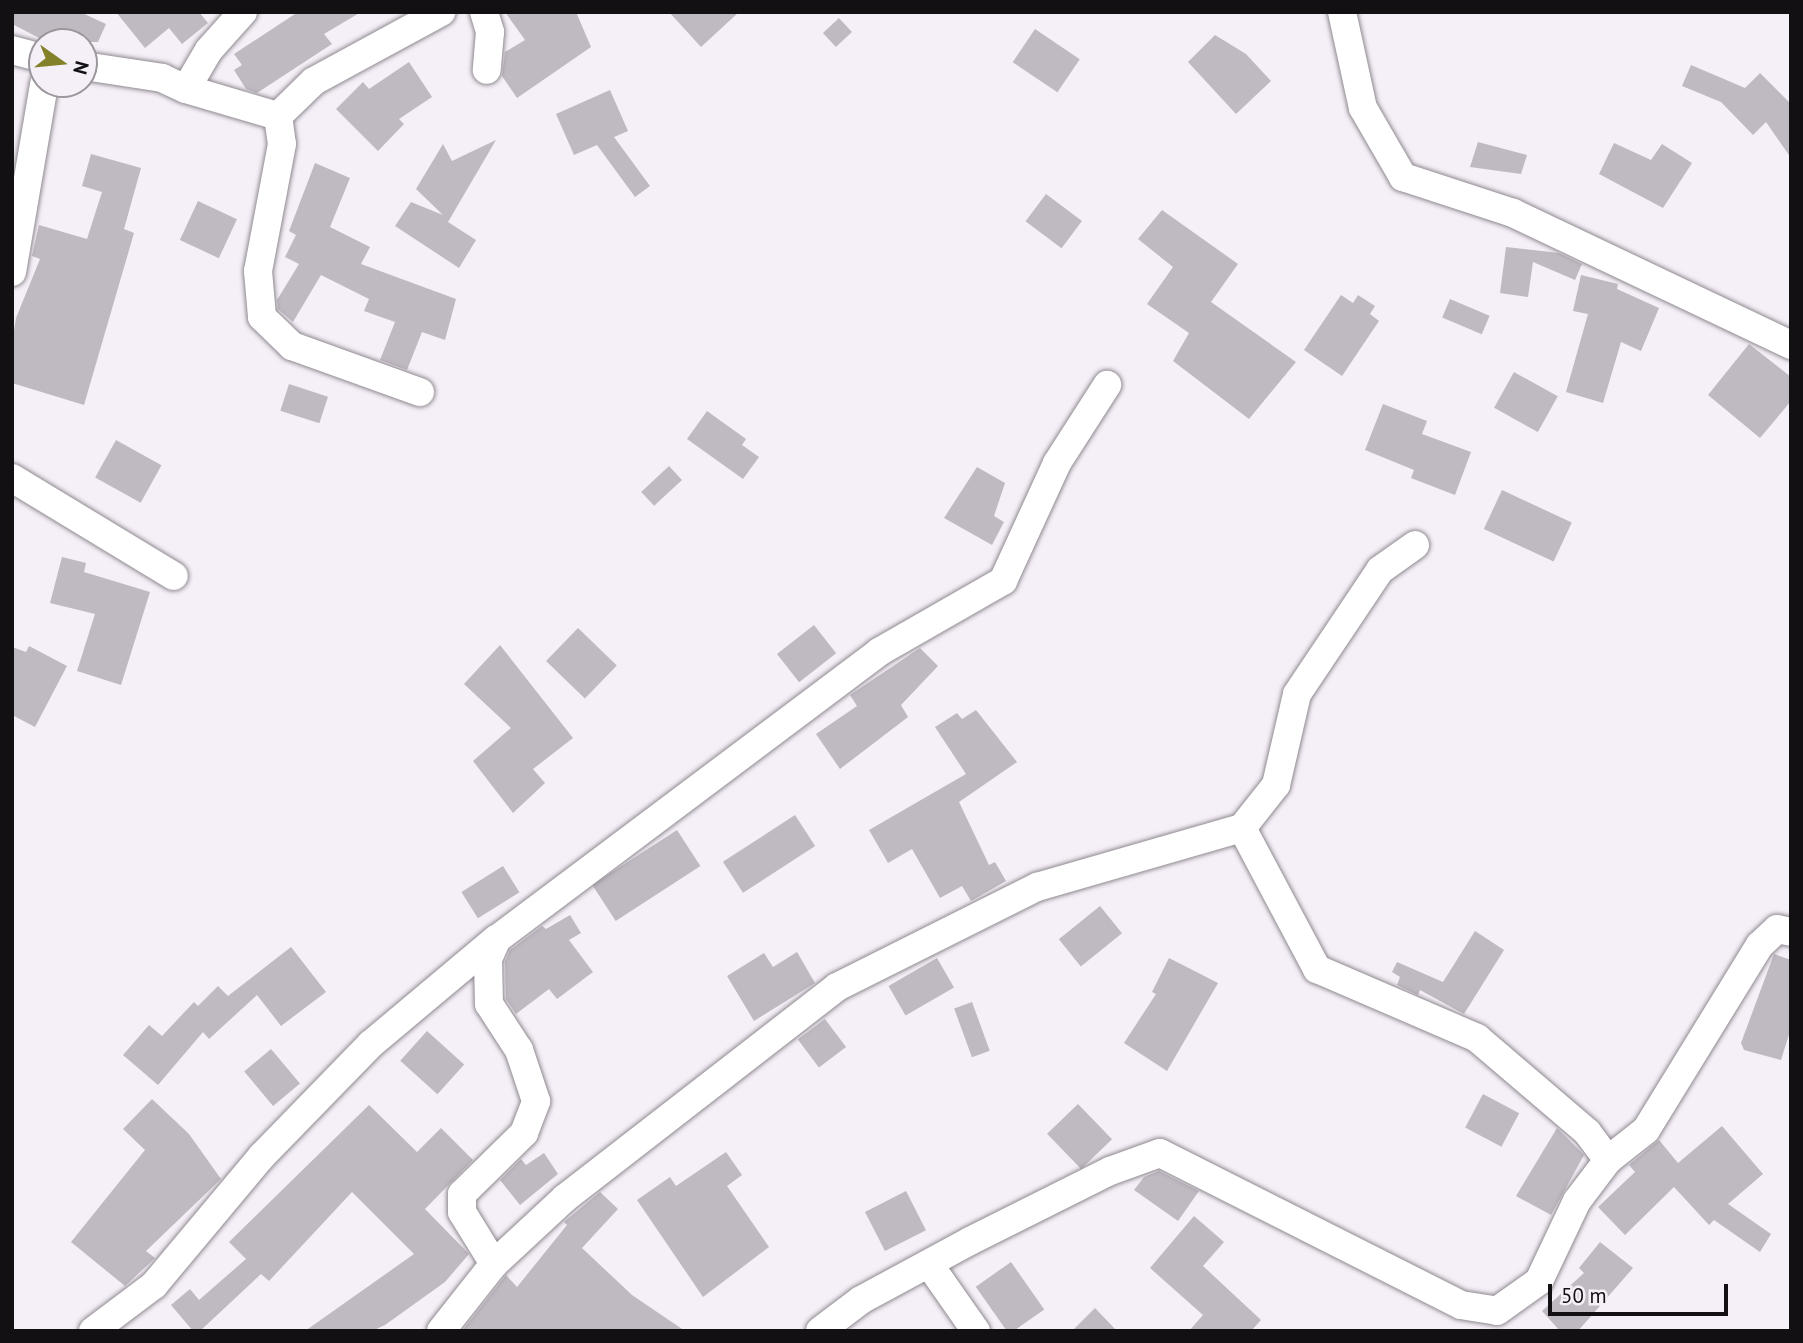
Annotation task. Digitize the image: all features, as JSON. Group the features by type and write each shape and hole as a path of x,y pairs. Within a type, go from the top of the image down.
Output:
{"street":[{"path":"186,89 209,50 243,12"},
{"path":"278,116 314,81 441,12"},
{"path":"484,12 490,32 488,69"},
{"path":"1342,12 1363,108 1403,177 1513,213 1791,345"},
{"path":"98,68 162,78 186,89 278,116"},
{"path":"12,272 42,98"},
{"path":"278,116 282,144 258,271 262,317 292,346 420,392"},
{"path":"93,1331 153,1285 262,1156 371,1044 497,939 879,652 1003,582 1057,463 1107,385"},
{"path":"12,478 174,576"},
{"path":"441,1331 494,1264 565,1198 837,987 1037,887 1242,828 1276,785 1304,683 1380,570 1415,545"},
{"path":"1242,828 1317,969 1477,1038 1587,1132 1608,1160"},
{"path":"821,1331 861,1300 929,1264 1110,1171 1160,1153 1495,1321 1539,1282 1577,1201 1608,1160 1646,1130 1760,945 1777,929 1791,932"},
{"path":"494,1264 462,1212 462,1194 524,1133 536,1101 519,1050 489,1004 488,959 497,939"},
{"path":"929,1264 976,1331"}],"building":[{"path":"12,12 80,12 106,24 98,42 98,28 28,28 28,32 12,24"},
{"path":"116,12 199,12 208,23 182,44 169,28 145,48"},
{"path":"298,12 361,12 324,34 332,44 257,93 246,89 234,70 242,65 234,54"},
{"path":"505,12 576,12 591,47 517,98 502,76 505,52 525,40"},
{"path":"669,12 739,12 701,47"},
{"path":"839,18 852,32 836,47 823,33"},
{"path":"1035,29 1080,59 1057,92 1013,62"},
{"path":"1215,35 1246,54 1271,81 1236,114 1188,62"},
{"path":"409,62 432,97 399,119 404,124 378,151 336,109 363,82 369,89"},
{"path":"1691,65 1745,88 1760,73 1791,104 1791,158 1766,122 1753,135 1721,102 1682,86"},
{"path":"610,90 628,131 614,137 650,186 635,197 597,145 574,155 556,114"},
{"path":"496,140 448,222 476,240 459,268 395,226 411,202 443,215 416,189 443,144 452,161"},
{"path":"1478,142 1527,155 1521,174 1470,167"},
{"path":"1614,143 1651,160 1662,144 1692,163 1663,208 1599,174"},
{"path":"91,154 141,168 124,229 134,233 84,405 12,383 12,343 16,318 40,259 32,256 39,225 87,239 102,192 82,186"},
{"path":"315,163 350,178 330,227 370,247 361,264 456,299 445,340 422,332 407,370 380,360 395,322 364,311 369,299 321,275 293,322 278,309 277,300 299,264 285,257 296,235 289,231"},
{"path":"1046,194 1082,221 1061,248 1026,221"},
{"path":"198,201 237,219 219,258 180,240"},
{"path":"1162,210 1238,264 1211,302 1296,362 1249,419 1173,361 1189,333 1147,304 1173,267 1138,239"},
{"path":"1506,247 1559,253 1582,264 1575,280 1533,262 1528,297 1500,293"},
{"path":"1581,275 1618,284 1617,289 1659,308 1641,351 1621,342 1603,403 1566,392 1588,314 1573,311"},
{"path":"1341,295 1353,303 1358,295 1375,306 1370,314 1379,321 1342,376 1304,350"},
{"path":"1450,299 1490,316 1482,334 1442,317"},
{"path":"1749,344 1791,377 1791,401 1760,438 1708,395"},
{"path":"1514,372 1558,396 1538,432 1494,408"},
{"path":"289,384 328,397 319,423 280,411"},
{"path":"1383,404 1427,421 1422,434 1471,452 1455,495 1411,478 1414,470 1365,450"},
{"path":"707,411 746,439 742,445 759,457 743,479 687,439"},
{"path":"116,440 161,465 141,503 95,478"},
{"path":"669,466 682,480 654,506 641,492"},
{"path":"977,467 1005,483 994,516 1004,522 992,545 944,518"},
{"path":"1502,490 1572,523 1554,562 1484,529"},
{"path":"62,557 86,563 84,572 150,592 121,685 77,671 95,614 50,603"},
{"path":"814,625 836,653 799,682 777,654"},
{"path":"578,628 617,666 585,699 546,661"},
{"path":"500,645 573,738 533,769 545,783 513,813 473,761 511,728 464,684"},
{"path":"29,646 67,666 35,727 12,715 12,647 26,652"},
{"path":"920,648 938,666 901,705 908,717 840,769 816,734 857,706 850,695"},
{"path":"976,710 1017,762 959,802 989,865 995,862 1006,881 971,901 962,886 940,898 912,849 888,863 869,830 966,774 935,727 957,713 962,719"},
{"path":"795,815 815,846 743,893 723,862"},
{"path":"677,830 700,866 616,921 592,885"},
{"path":"503,866 519,892 478,918 461,892"},
{"path":"1100,906 1122,933 1081,967 1059,939"},
{"path":"570,915 581,933 569,940 593,972 557,999 549,989 516,1014 506,999 505,962 510,950 542,926 546,929"},
{"path":"1475,931 1504,950 1464,1014 1420,990 1418,995 1397,985 1400,977 1392,972 1397,962 1443,982"},
{"path":"291,947 326,992 281,1026 257,995 209,1039 203,1032 158,1085 123,1055 149,1025 162,1036 194,1002 198,1006 218,986 228,996"},
{"path":"797,952 815,983 754,1021 727,976 764,953 773,967"},
{"path":"1774,954 1791,960 1791,1028 1781,1060 1744,1050 1741,1043"},
{"path":"937,958 954,987 906,1015 889,986"},
{"path":"1169,958 1218,983 1167,1071 1124,1043 1156,994 1152,992"},
{"path":"972,1002 990,1051 972,1057 954,1008"},
{"path":"825,1019 846,1047 819,1067 798,1039"},
{"path":"427,1031 464,1064 437,1094 400,1061"},
{"path":"271,1049 300,1083 273,1106 244,1071"},
{"path":"1483,1094 1519,1113 1501,1147 1465,1128"},
{"path":"152,1099 189,1134 221,1179 146,1251 155,1258 125,1286 71,1242 145,1150 123,1129"},
{"path":"1078,1104 1112,1139 1081,1169 1047,1134"},
{"path":"369,1105 417,1152 441,1128 473,1160 425,1209 469,1254 445,1282 385,1325 372,1331 305,1331 414,1254 352,1192 269,1281 261,1274 200,1331 193,1331 171,1305 190,1289 199,1300 246,1259 229,1242"},
{"path":"1722,1126 1763,1174 1728,1204 1771,1234 1760,1252 1714,1220 1709,1225 1674,1187 1625,1235 1598,1207 1635,1172 1629,1165 1659,1140 1678,1163"},
{"path":"1557,1128 1584,1155 1551,1215 1516,1196"},
{"path":"726,1152 742,1175 727,1186 769,1247 703,1297 637,1200 670,1177 676,1186"},
{"path":"544,1153 558,1174 520,1205 500,1180 521,1159 526,1165"},
{"path":"1159,1171 1199,1191 1178,1221 1134,1190 1144,1177"},
{"path":"906,1191 926,1230 885,1251 865,1212"},
{"path":"600,1192 618,1209 582,1248 632,1295 685,1331 462,1331 506,1275 517,1287 567,1225 564,1222"},
{"path":"1194,1216 1224,1242 1203,1266 1261,1320 1251,1331 1189,1331 1203,1315 1150,1268"},
{"path":"1600,1242 1633,1268 1578,1331 1560,1331 1542,1311 1584,1273 1579,1268"},
{"path":"1011,1262 1044,1310 1014,1331 1007,1331 976,1287"},
{"path":"1095,1308 1117,1331 1072,1331"}]}
